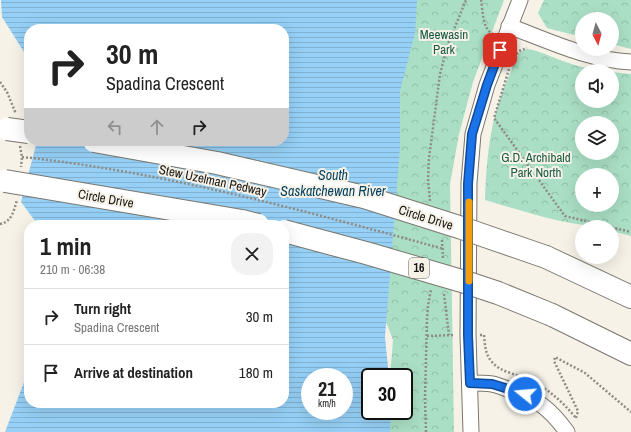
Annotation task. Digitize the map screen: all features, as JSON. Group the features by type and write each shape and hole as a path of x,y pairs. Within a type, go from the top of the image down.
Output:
{"highway":[{"path":"4,129 24,131"},
{"name":"Circle Drive","path":"121,146 224,165 364,197 462,228 546,257 631,297"},
{"name":"Circle Drive","path":"3,181 236,220"},
{"name":"16","path":"289,232 366,253 498,293 552,315 631,354"}],"street":[{"path":"471,432 468,335 468,184 472,134 487,85 520,0"},
{"path":"509,26 580,54 631,62"},
{"path":"470,383 492,384 525,394 547,408 567,432"}],"path":[{"path":"512,60 523,48 531,48"},
{"path":"510,67 494,118 562,212 565,216 631,232"},
{"name":"Stew Uzelman Pedway","path":"22,157 149,176 236,194 444,249"},
{"path":"444,290 449,335"},
{"path":"484,335 485,348 492,362 499,368 528,379 543,388 555,396 576,418 578,411 554,361 555,357 585,373 631,412"}],"green space":[{"name":"Meewasin Park","path":"414,0 504,0 473,82 459,134 450,184 454,432 386,432 387,420 413,420 413,368 391,368 393,340 383,314 391,107"},
{"path":"544,0 631,0 631,49 619,46 619,12 575,12 575,35 547,28 538,13"},
{"name":"G.D. Archibald Park North","path":"527,49 575,65 575,108 619,108 619,73 631,74 631,236 619,233 619,220 575,220 575,223 564,222 485,200 487,161 491,134 504,86 517,56 521,51"}],"water":[{"name":"South Saskatchewan River","path":"1,0 417,0 415,33 400,91 400,148 385,337 388,368 361,368 361,420 391,420 390,432 5,432 24,382 24,408 289,408 289,220 34,220 21,202 36,146 289,146 289,24 24,24 24,52 2,17"}],"slow traffic":[{"path":"469,202 469,281"}],"route":[{"path":"500,50 487,85 472,134 468,184 468,335 470,383 492,384 525,394"}]}
